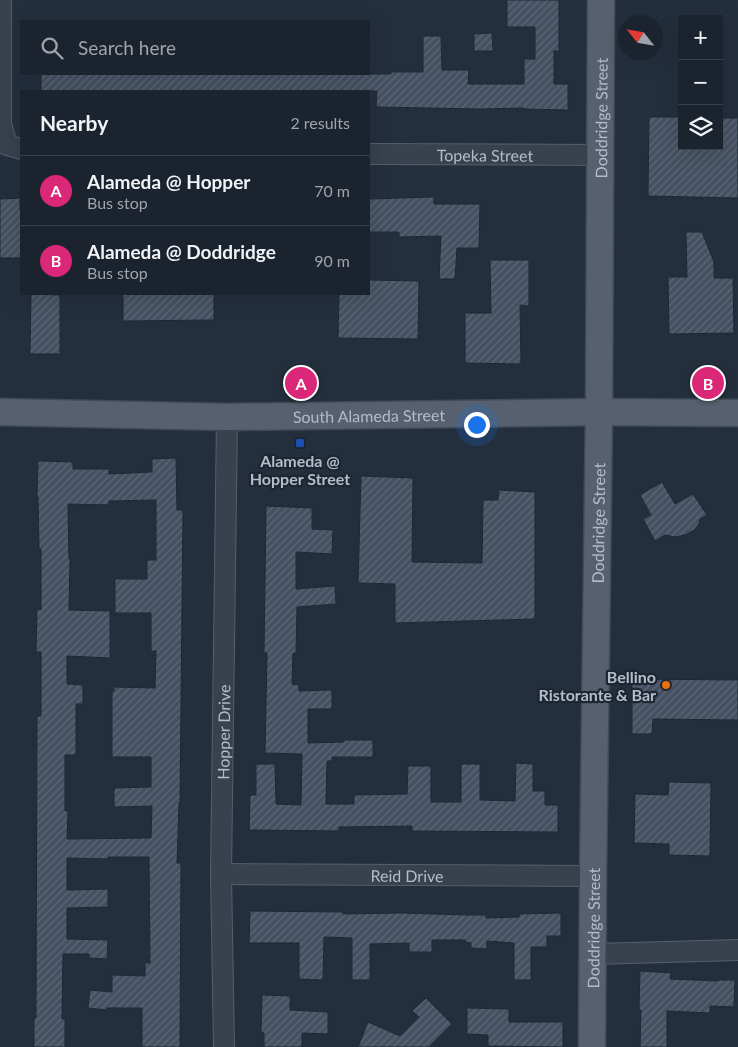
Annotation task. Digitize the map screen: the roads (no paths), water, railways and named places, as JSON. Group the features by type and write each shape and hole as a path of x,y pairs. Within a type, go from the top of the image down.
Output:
{"main road":[{"name":"Doddridge Street","path":"592,1047 599,412 601,0"},
{"name":"South Alameda Street","path":"0,412 227,418 599,412 738,413"}],"street":[{"path":"2,0 0,124 14,147"},
{"name":"Topeka Street","path":"370,154 601,155"},
{"name":"Hopper Drive","path":"224,1047 221,874 227,418"},
{"name":"Reid Drive","path":"221,874 593,876"},
{"path":"593,954 738,950"}],"place":[{"name":"Alameda @ Hopper","path":"301,383"},
{"name":"Alameda @ Doddridge","path":"708,383"},
{"name":"Alameda @ Hopper Street","path":"300,443"},
{"name":"Bellino Ristorante & Bar","path":"666,685"}]}
